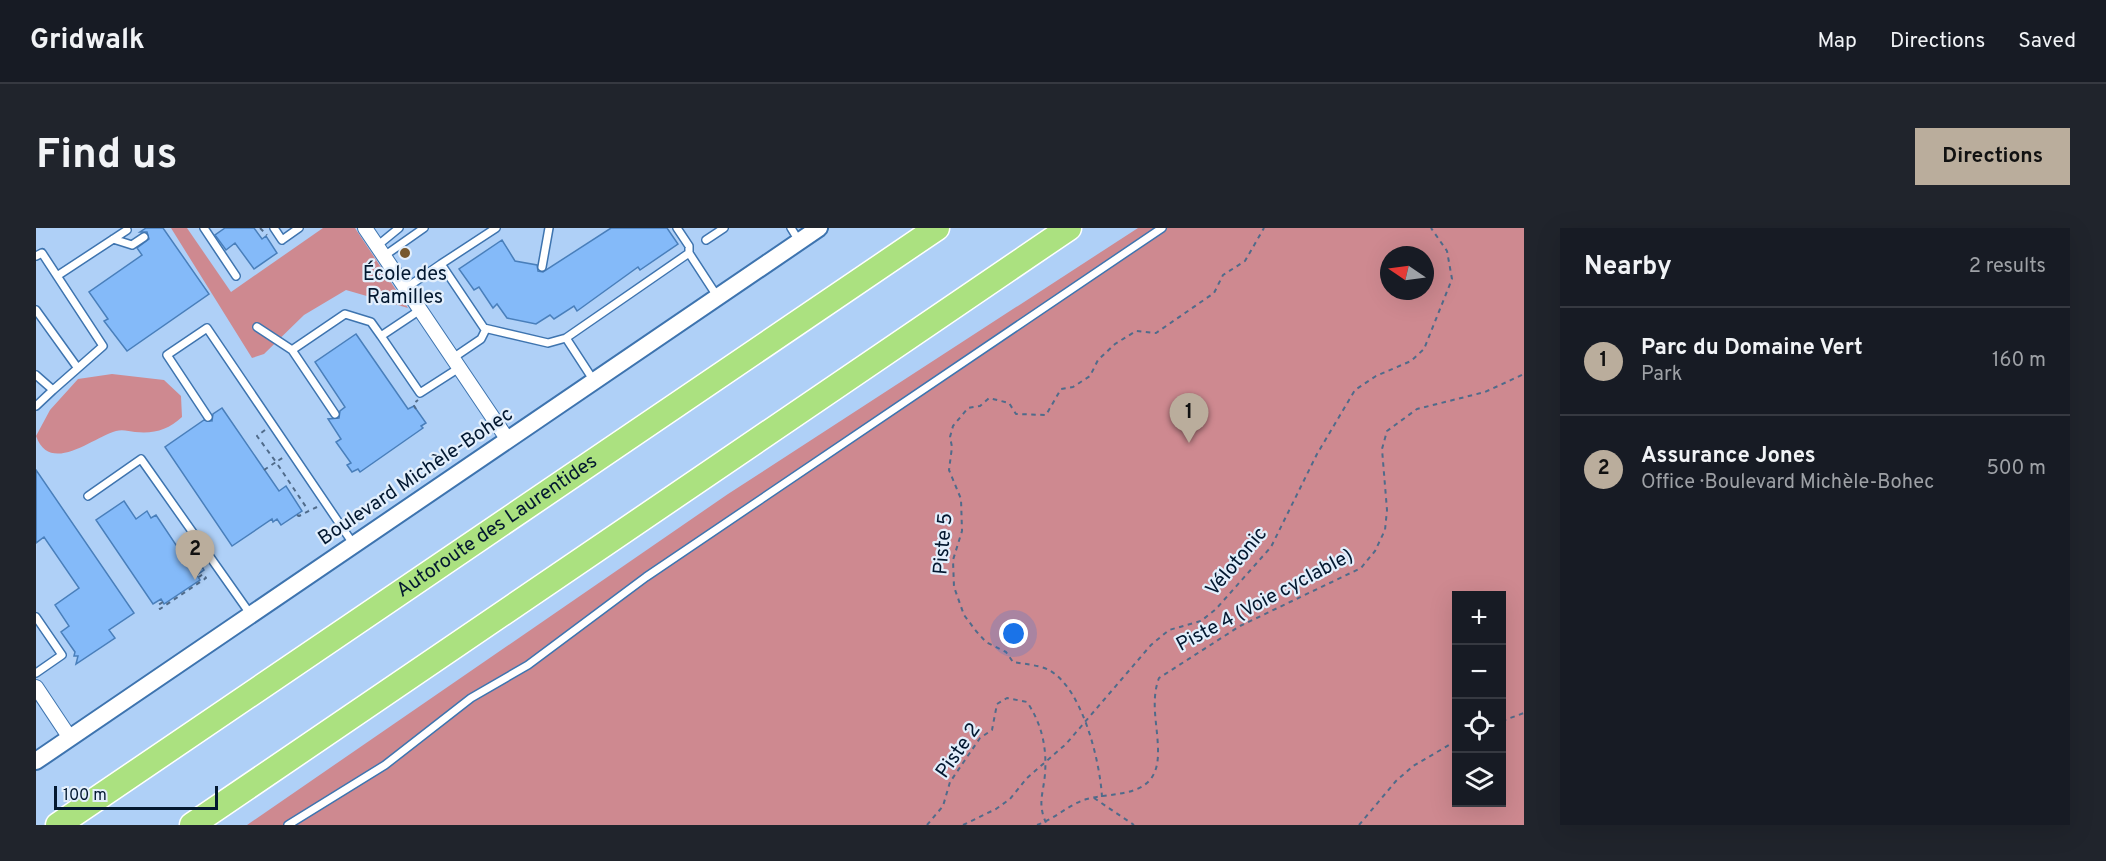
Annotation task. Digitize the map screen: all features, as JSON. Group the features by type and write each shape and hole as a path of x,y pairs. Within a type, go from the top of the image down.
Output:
{"highway":[{"name":"Autoroute des Laurentides","path":"58,825 937,228"},
{"path":"192,825 1069,228"}],"street":[{"path":"365,228 508,440"},
{"name":"Boulevard Michèle-Bohec","path":"36,761 718,297 795,235 819,228"},
{"path":"36,687 70,738"}],"lane":[{"path":"204,228 236,276"},
{"path":"274,228 282,240 299,228"},
{"path":"380,251 399,228"},
{"path":"380,251 424,228"},
{"path":"406,288 496,228"},
{"path":"542,267 549,228"},
{"path":"677,228 689,246 689,253 718,297"},
{"path":"706,240 724,228"},
{"path":"288,825 385,765 471,698 528,665 646,577 1162,228"},
{"path":"57,276 127,230"},
{"path":"113,239 132,245 144,237"},
{"path":"36,255 42,253 103,346 36,406"},
{"path":"441,264 480,324 486,329 548,343 566,338 689,253"},
{"path":"36,310 77,367"},
{"path":"381,336 420,310"},
{"path":"292,350 345,315 370,322 420,393 456,363 480,339 486,329"},
{"path":"257,327 292,350 335,414"},
{"path":"208,417 167,355 207,328 354,545"},
{"path":"566,338 594,381"},
{"path":"36,375 53,390"},
{"path":"88,496 141,459 251,615"},
{"path":"36,617 62,655 36,673"}],"path":[{"path":"260,228 266,237"},
{"name":"Piste 5","path":"1102,797 1101,780 1086,720 1075,696 1057,675 1047,669 1013,662 1006,652 986,642 964,615 954,587 954,560 962,531 961,499 949,470 953,426 968,408 980,406 989,399 1009,403 1016,414 1046,415 1062,389 1073,387 1090,376 1098,360 1115,344 1136,331 1156,333 1214,292 1223,275 1245,261 1264,228"},
{"name":"Vélotonic","path":"963,825 996,809 1086,720 1151,645 1169,630 1201,621 1216,609 1271,547 1317,454 1355,390 1376,376 1411,361 1424,349 1452,279 1447,251 1431,228"},
{"name":"Piste 4 (Voie cyclable)","path":"1037,825 1047,824 1085,800 1128,794 1143,786 1157,765 1154,692 1159,678 1240,626 1360,568 1376,551 1385,530 1387,510 1382,449 1387,431 1417,410 1485,392 1524,374"},
{"path":"416,409 413,404 418,400"},
{"path":"258,435 308,510"},
{"path":"264,470 276,462"},
{"path":"297,515 311,511 324,502"},
{"path":"163,602 158,605 160,609 206,578 203,574 199,577"},
{"name":"Piste 2","path":"927,825 943,806 950,782 980,738 992,730 997,704 1007,698 1026,702 1035,714 1043,741 1045,762 1040,802 1047,824"},
{"path":"1506,720 1524,713"},
{"path":"1359,825 1396,780 1413,766 1452,743"},
{"path":"1094,798 1134,825"}],"shaded area":[{"path":"171,228 187,228 231,292 323,228 355,228 408,308 346,290 304,315 264,354 252,358"},
{"path":"1138,228 1524,228 1524,825 247,825 728,494"},
{"path":"112,374 164,380 181,396 182,417 155,432 118,430 72,451 51,453 42,447 36,436 50,410 78,379"}],"building":[{"path":"146,228 163,228 209,294 127,351 104,321 108,319 89,292 142,255 137,248 149,239 147,232 140,232"},
{"path":"225,228 254,228 262,239 266,236 277,253 254,269 235,243 226,250 215,235"},
{"path":"611,228 667,228 678,244 640,270 638,267 577,311 574,306 554,319 550,315 536,324 507,318 497,304 493,308 479,287 474,290 459,269 502,240 515,261 537,265 538,271 543,272"},
{"path":"356,334 408,409 414,406 426,423 421,426 423,428 360,472 358,469 352,472 347,465 351,463 336,442 341,439 328,419 339,418 340,411 345,407 315,362"},
{"path":"222,408 279,491 286,486 302,511 281,525 277,519 273,522 272,519 232,546 165,447 204,420 212,421 213,414"},
{"path":"36,470 134,613 109,630 115,638 76,664 78,656 74,656 75,652 61,632 69,626 55,605 79,588 44,537 36,543"},
{"path":"124,501 136,519 147,511 151,518 156,515 188,563 196,557 204,570 197,575 200,580 164,604 161,599 153,604 96,520"}],"place":[{"name":"École des Ramilles","path":"405,253"},
{"name":"Parc du Domaine Vert","path":"1189,443"},
{"name":"Assurance Jones","path":"195,580"}]}
